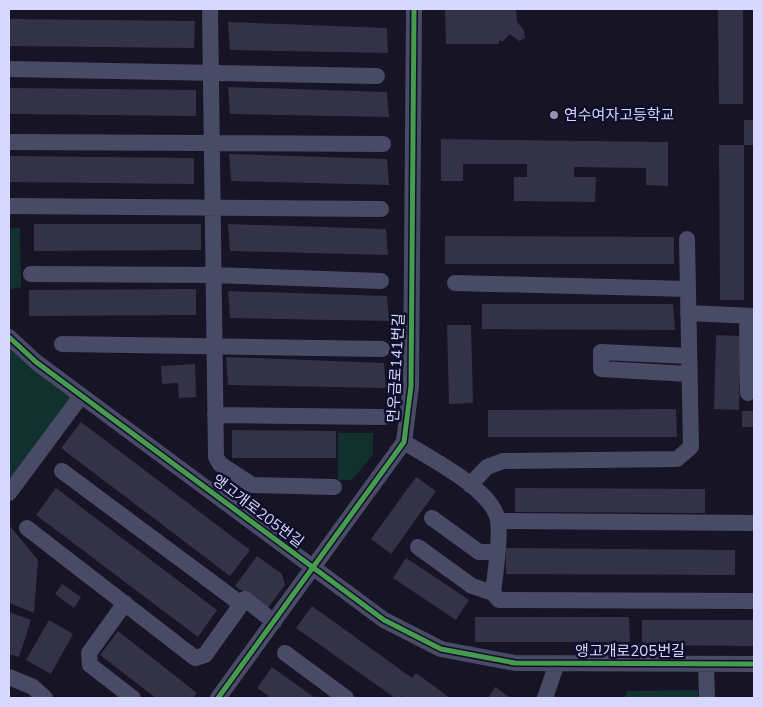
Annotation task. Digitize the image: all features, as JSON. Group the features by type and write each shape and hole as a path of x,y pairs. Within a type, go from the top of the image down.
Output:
{"street":[{"path":"210,9 216,457 220,464 252,485 334,487"},
{"name":"먼우금로141번길","path":"218,698 404,442 411,386 414,9"},
{"path":"9,69 377,76"},
{"path":"9,142 383,144"},
{"path":"9,206 381,208"},
{"path":"470,485 487,467 502,460 677,459 691,447 687,239"},
{"path":"31,274 214,275 381,281"},
{"path":"455,284 688,290"},
{"path":"688,313 750,316 748,393"},
{"name":"앵고개로205번길","path":"9,337 36,362 384,620 441,649 515,663 754,664"},
{"path":"62,344 382,349"},
{"path":"689,356 601,352 602,368 689,374"},
{"path":"9,493 82,396"},
{"path":"215,415 384,417"},
{"path":"404,442 482,493 492,505 498,521 493,594"},
{"path":"62,471 241,604"},
{"path":"432,518 479,552 496,552"},
{"path":"498,521 754,523"},
{"path":"27,528 195,658 205,654 245,599 274,622"},
{"path":"418,547 472,586 493,594 499,600 754,601"},
{"path":"125,603 90,653 90,665 133,698"},
{"path":"285,653 346,698"},
{"path":"545,698 557,663"},
{"path":"706,664 707,698"},
{"path":"9,677 33,687 45,698"}],"green space":[{"path":"9,228 20,228 21,287 9,290"},
{"path":"9,337 81,396 9,486"},
{"path":"338,433 373,433 373,455 352,480 338,480"},
{"path":"698,690 698,698 625,698 627,691"}],"building":[{"path":"445,9 516,9 517,22 524,30 525,38 519,41 510,34 502,42 499,40 499,44 446,44"},
{"path":"718,9 743,9 743,104 719,104"},
{"path":"9,19 195,21 194,48 9,46"},
{"path":"228,22 387,28 388,53 230,50"},
{"path":"228,87 387,92 389,117 230,114"},
{"path":"9,88 196,90 196,116 9,114"},
{"path":"744,120 754,120 754,145 744,145"},
{"path":"441,139 668,142 668,186 646,185 646,168 574,167 574,177 596,177 595,202 514,201 514,177 527,177 527,164 463,164 463,181 441,181"},
{"path":"719,145 744,145 744,300 720,300"},
{"path":"229,154 387,159 389,185 231,181"},
{"path":"9,156 194,158 194,184 9,182"},
{"path":"34,224 201,224 201,250 34,251"},
{"path":"228,224 386,229 388,255 230,251"},
{"path":"445,236 674,237 674,264 445,264"},
{"path":"196,289 196,315 29,316 29,290"},
{"path":"228,291 387,296 389,321 230,318"},
{"path":"482,304 673,304 675,330 482,329"},
{"path":"447,325 471,325 473,403 449,404"},
{"path":"716,335 741,336 739,410 714,409"},
{"path":"226,357 384,363 386,388 228,385"},
{"path":"195,364 196,397 179,398 178,383 162,384 161,366"},
{"path":"676,409 677,437 488,437 488,410"},
{"path":"742,411 754,411 754,427 742,427"},
{"path":"81,422 250,550 230,576 61,448"},
{"path":"232,430 336,431 336,458 232,458"},
{"path":"416,477 436,491 391,554 371,539"},
{"path":"56,488 217,610 198,637 36,515"},
{"path":"515,488 705,489 705,513 515,512"},
{"path":"9,525 38,560 34,613 9,603"},
{"path":"506,548 735,550 735,575 506,574"},
{"path":"257,556 282,574 285,585 267,609 235,586"},
{"path":"406,558 469,600 456,620 393,578"},
{"path":"62,584 81,597 74,608 55,594"},
{"path":"312,606 412,678 416,673 450,698 406,698 402,696 395,698 296,628"},
{"path":"9,612 31,620 19,657 9,654"},
{"path":"475,617 629,617 630,642 475,642"},
{"path":"49,620 73,634 51,674 26,660"},
{"path":"642,620 754,620 754,646 642,645"},
{"path":"118,631 197,693 193,698 156,698 100,655"},
{"path":"272,667 315,698 271,698 257,688"},
{"path":"495,687 511,698 488,698"}],"cycle path":[{"path":"218,698 404,442 411,386 414,9"},
{"path":"9,337 36,362 384,620 441,649 515,663 754,664"}],"place":[{"name":"연수여자고등학교","path":"554,115"}]}
